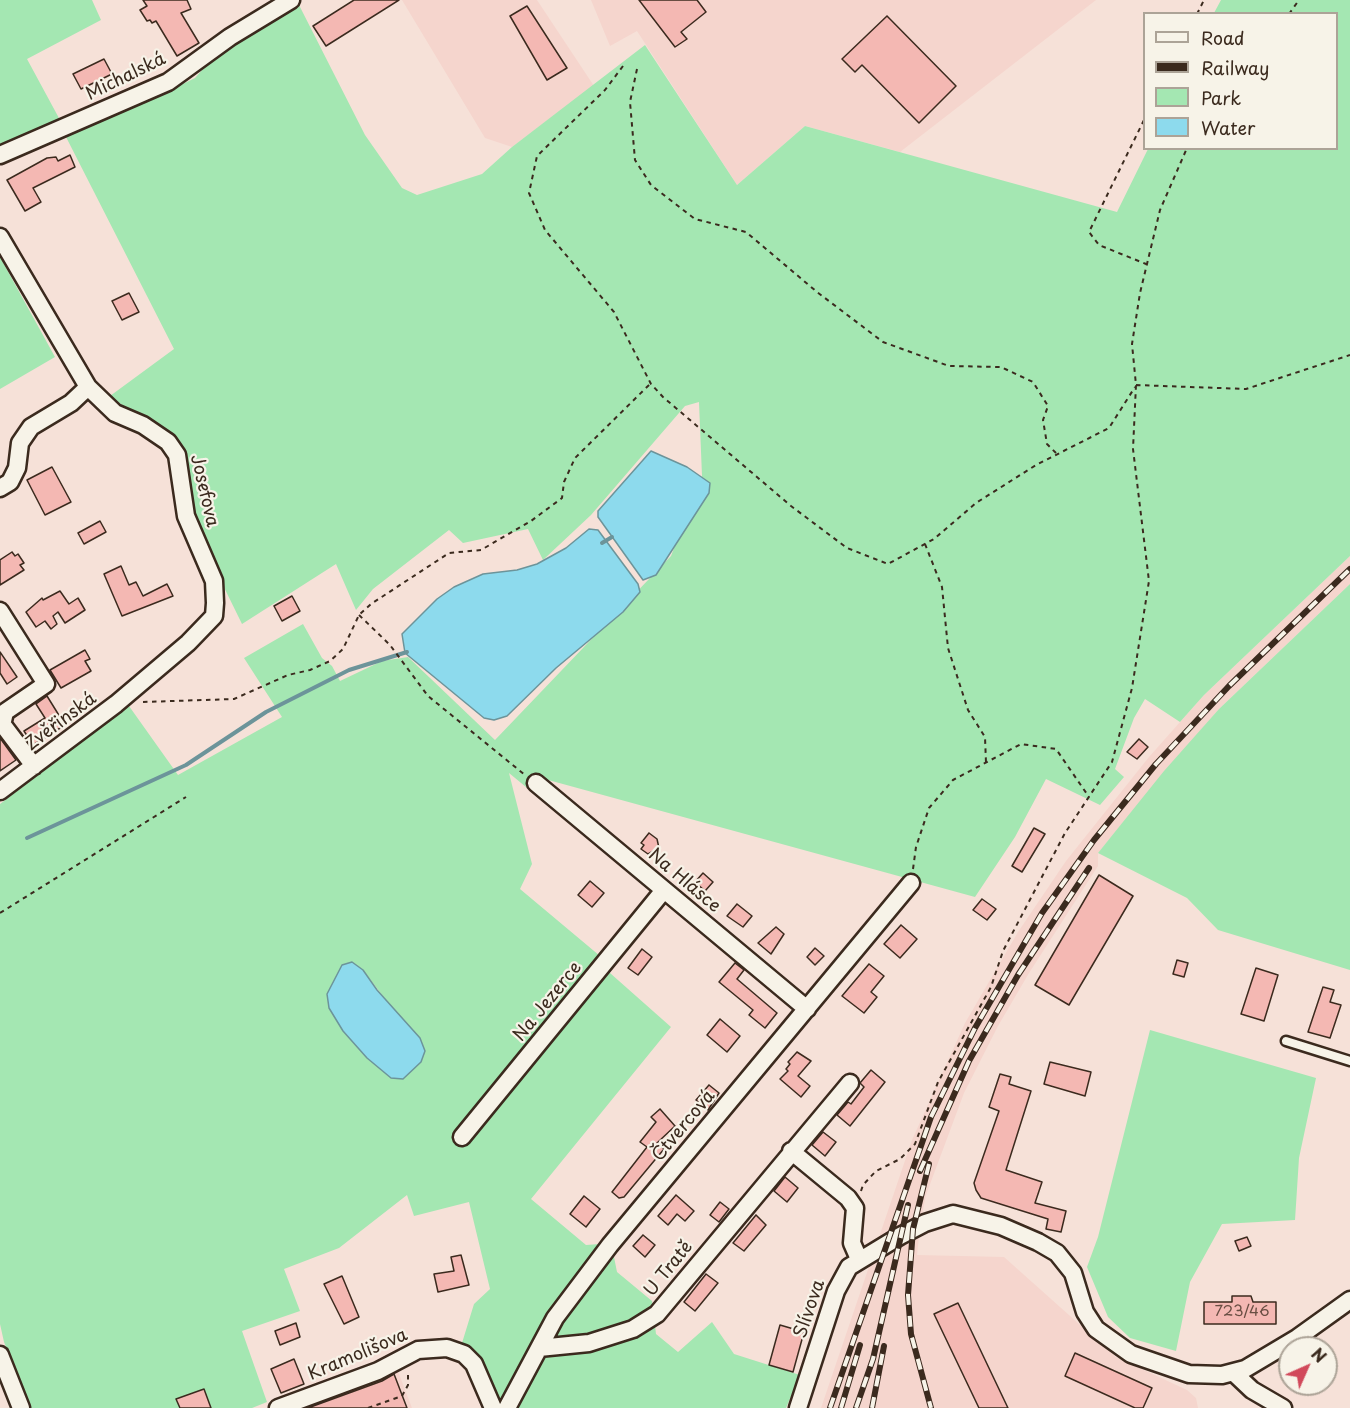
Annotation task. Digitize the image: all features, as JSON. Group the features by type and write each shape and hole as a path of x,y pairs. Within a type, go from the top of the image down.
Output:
{"street":[{"name":"Michalská","path":"0,155 168,82 230,37 291,0"},
{"name":"Josefova","path":"0,237 88,387 115,413 143,425 168,442 177,455 186,516 214,580 214,616 188,643 116,705"},
{"path":"0,488 10,482 17,468 20,443 31,428 72,403 88,387"},
{"path":"0,611 46,684 5,712 1,721 34,766"},
{"name":"Zvěřinská","path":"0,791 116,705"},
{"name":"Na Hlásce","path":"536,783 807,1009"},
{"name":"Čtvercová","path":"507,1408 555,1318 610,1245 911,883"},
{"name":"Na Jezerce","path":"462,1137 664,890"},
{"name":"U Tratě","path":"538,1348 589,1343 633,1329 657,1314 850,1083"},
{"path":"791,1151 848,1198 855,1208 852,1243 859,1259"},
{"name":"Slívova","path":"798,1408 841,1278 859,1259 886,1243 925,1223 953,1214 1001,1226 1038,1242 1066,1262 1089,1320 1096,1329 1131,1354 1189,1374 1209,1376 1234,1373"},
{"path":"1283,1408 1252,1390 1234,1373 1276,1351 1350,1300"},
{"name":"Kramolišova","path":"278,1408 378,1371 418,1350 447,1348 464,1354 474,1364 493,1408"},
{"path":"0,1355 21,1408"}],"lane":[{"path":"1286,1041 1350,1061"}],"path":[{"path":"623,66 605,90 537,156 529,193 545,230 614,312 651,384 663,397 791,506 847,548 888,564 925,544 976,503 1057,454 1109,428 1136,385"},
{"path":"637,69 630,102 635,160 651,185 695,219 746,232 817,292 883,342 949,366 1001,367 1033,382 1048,406 1043,420 1047,444 1057,454"},
{"path":"1143,122 1089,232 1099,245 1147,265"},
{"path":"855,1208 863,1185 876,1171 900,1159 915,1144 938,1082 991,987 1003,951 1065,833 1112,762 1132,688 1149,581 1133,449 1136,385 1132,344 1160,210 1186,150"},
{"path":"1136,385 1246,389 1350,355"},
{"path":"116,705 234,699 288,675 310,670 330,661 344,649 359,615 371,604 449,553 480,550 531,521 562,498 564,482 575,458 651,384"},
{"path":"925,544 942,588 948,648 968,710 985,738 986,763"},
{"path":"359,615 390,645 428,696 489,748 536,783"},
{"path":"911,883 916,847 929,808 953,780 1021,744 1056,749 1089,797"},
{"path":"0,912 186,797"},
{"path":"368,1408 402,1396 408,1385 405,1356"}],"shaded area":[{"path":"402,0 537,0 594,86 512,147 485,138"},
{"path":"591,0 1096,0 900,152 805,126 737,185 637,31 610,46"},
{"path":"1350,556 1350,584 1219,709 1098,853 1098,866 1029,973 998,1026 964,1093 926,1195 921,1219 917,1255 1004,1257 1116,1357 1187,1390 1196,1398 1198,1408 821,1408 912,1140 965,1023 1018,932 1066,861 1149,757 1204,695"},
{"path":"396,1366 412,1408 292,1408"}],"green space":[{"path":"0,0 92,0 101,20 27,59 60,120 0,148"},
{"path":"1221,0 1350,0 1350,556 1204,695 1180,722 1145,699 1134,718 1115,769 1124,777 1100,805 1046,779 1015,837 975,897 541,778 532,792 509,773 532,864 520,889 600,956 610,973 671,1027 531,1199 586,1245 600,1244 614,1257 617,1272 652,1301 656,1334 678,1352 712,1322 734,1354 800,1375 786,1408 501,1408 477,1356 462,1343 474,1304 490,1289 469,1202 414,1216 407,1195 339,1248 284,1269 300,1311 242,1331 267,1402 252,1408 30,1408 4,1342 0,1324 0,804 129,706 178,775 282,717 244,658 303,624 322,658 332,666 340,681 382,661 408,657 495,740 671,556 702,476 699,402 685,406 591,515 543,560 528,529 463,543 449,530 373,589 356,610 336,564 242,624 190,518 179,447 110,396 174,349 65,135 142,104 195,78 217,53 299,5 365,135 402,188 417,195 482,174 512,147 645,45 737,185 805,126 1117,212 1148,150 1338,150 1338,12 1215,12","holes":["363,970 395,1012 391,1078 367,1058 343,1031"]},
{"path":"0,257 55,357 0,389"},
{"path":"1350,584 1350,970 1218,930 1187,898 1098,853 1164,771 1219,709"},
{"path":"1150,1030 1316,1078 1299,1158 1295,1220 1222,1224 1190,1282 1176,1351 1130,1338 1108,1317 1087,1267 1098,1237"}],"water":[{"path":"651,451 687,467 710,483 709,493 656,575 643,580 598,517 598,511"},
{"path":"589,529 598,530 638,584 640,592 623,612 556,668 507,716 494,720 484,718 405,653 402,634 437,599 454,587 483,574 517,570 537,564 566,548"},
{"path":"352,962 363,970 377,990 420,1038 425,1051 421,1062 403,1079 391,1078 367,1058 343,1031 329,1008 327,994 342,965"}],"building":[{"path":"143,0 187,0 191,9 181,13 199,43 177,56 156,21 152,23 150,20 147,21 140,10 147,6"},
{"path":"354,0 399,0 326,46 313,26"},
{"path":"639,0 697,0 706,12 681,32 687,39 675,47"},
{"path":"527,6 567,68 547,80 510,16"},
{"path":"887,16 956,86 919,123 862,65 855,72 842,59"},
{"path":"104,59 112,74 81,89 73,74"},
{"path":"70,155 75,167 33,188 41,202 25,211 7,180 47,158 56,157 58,161"},
{"path":"129,293 139,312 122,320 112,301"},
{"path":"52,467 71,502 45,515 27,480"},
{"path":"100,521 106,532 84,544 78,533"},
{"path":"12,552 15,556 18,554 24,563 20,565 24,570 0,585 0,560"},
{"path":"121,566 129,585 136,582 143,596 167,584 173,596 122,616 104,574"},
{"path":"60,591 69,604 78,598 85,610 65,623 58,612 53,616 57,624 51,629 45,621 36,627 26,612 42,598 43,600"},
{"path":"292,596 300,611 282,621 274,606"},
{"path":"85,650 90,659 85,661 91,671 61,688 50,670"},
{"path":"0,652 17,677 7,684 0,673"},
{"path":"47,696 65,725 33,745 24,731 45,718 36,704"},
{"path":"0,738 16,760 0,771"},
{"path":"1139,739 1148,747 1137,759 1127,752"},
{"path":"1034,828 1045,834 1022,872 1012,866"},
{"path":"649,833 657,839 659,848 648,854 641,849 644,845 641,843"},
{"path":"703,873 713,882 705,891 695,882"},
{"path":"1099,875 1133,896 1069,1005 1035,985"},
{"path":"590,881 604,893 592,907 578,895"},
{"path":"982,899 996,909 987,920 973,910"},
{"path":"737,904 752,916 743,927 727,916"},
{"path":"901,925 917,939 900,958 884,944"},
{"path":"776,927 784,934 771,954 758,943"},
{"path":"815,948 824,956 815,965 807,957"},
{"path":"642,949 652,957 638,975 628,968"},
{"path":"1177,960 1188,963 1184,977 1173,974"},
{"path":"735,963 744,970 737,979 777,1013 765,1028 749,1015 753,1010 719,982"},
{"path":"869,964 884,976 871,992 877,997 864,1013 842,996"},
{"path":"1256,968 1278,975 1264,1021 1241,1014"},
{"path":"1323,987 1334,990 1330,1002 1341,1005 1330,1038 1308,1032"},
{"path":"720,1019 740,1036 727,1052 707,1035"},
{"path":"797,1052 811,1061 798,1076 810,1086 801,1097 780,1079 788,1071 786,1069 790,1064 788,1062"},
{"path":"1050,1062 1091,1072 1085,1096 1044,1084"},
{"path":"871,1070 885,1082 850,1126 837,1115 848,1102 851,1104 864,1087 860,1083"},
{"path":"1000,1074 1011,1077 1009,1084 1031,1091 1006,1170 1042,1182 1035,1203 1066,1211 1061,1232 1046,1229 1048,1219 981,1198 976,1190 974,1183 999,1111 989,1107"},
{"path":"709,1085 719,1093 708,1110 696,1100"},
{"path":"660,1109 675,1126 657,1143 664,1149 624,1197 619,1198 612,1192 647,1147 640,1142 656,1122 651,1117"},
{"path":"823,1132 836,1142 825,1156 812,1145"},
{"path":"785,1177 798,1188 787,1202 774,1191"},
{"path":"676,1195 694,1211 685,1221 677,1214 668,1225 658,1216"},
{"path":"584,1196 600,1209 586,1227 570,1214"},
{"path":"720,1202 729,1209 719,1222 710,1215"},
{"path":"756,1215 766,1225 744,1251 733,1243"},
{"path":"643,1235 655,1245 645,1257 633,1246"},
{"path":"1247,1237 1251,1246 1239,1251 1235,1241"},
{"path":"461,1255 469,1285 438,1292 434,1274 454,1271 451,1257"},
{"path":"706,1274 718,1283 695,1311 684,1302"},
{"path":"342,1276 359,1317 344,1324 324,1284"},
{"path":"1232,1296 1251,1296 1253,1302 1276,1302 1276,1324 1204,1324 1204,1302 1232,1302"},
{"path":"958,1303 1008,1408 979,1408 934,1314"},
{"path":"296,1323 300,1337 280,1345 275,1331"},
{"path":"780,1325 804,1332 793,1372 769,1365"},
{"path":"1075,1353 1152,1388 1143,1408 1135,1408 1065,1376"},
{"path":"294,1359 304,1384 281,1393 271,1369"},
{"path":"394,1374 407,1408 308,1408 382,1381"},
{"path":"204,1389 211,1408 180,1408 176,1399"}],"waterway":[{"path":"602,543 612,537"},
{"path":"27,838 186,765 266,712 349,670 407,652"}],"railway":[{"path":"830,1408 931,1117 975,1028 1042,913 1094,840 1156,764 1229,686 1350,569"},
{"path":"920,1171 969,1061 1018,975 1089,868"},
{"path":"929,1164 913,1229 908,1295 911,1334 931,1408"},
{"path":"856,1408 873,1359 908,1205"},
{"path":"841,1408 860,1345"},
{"path":"872,1408 884,1346"}]}
